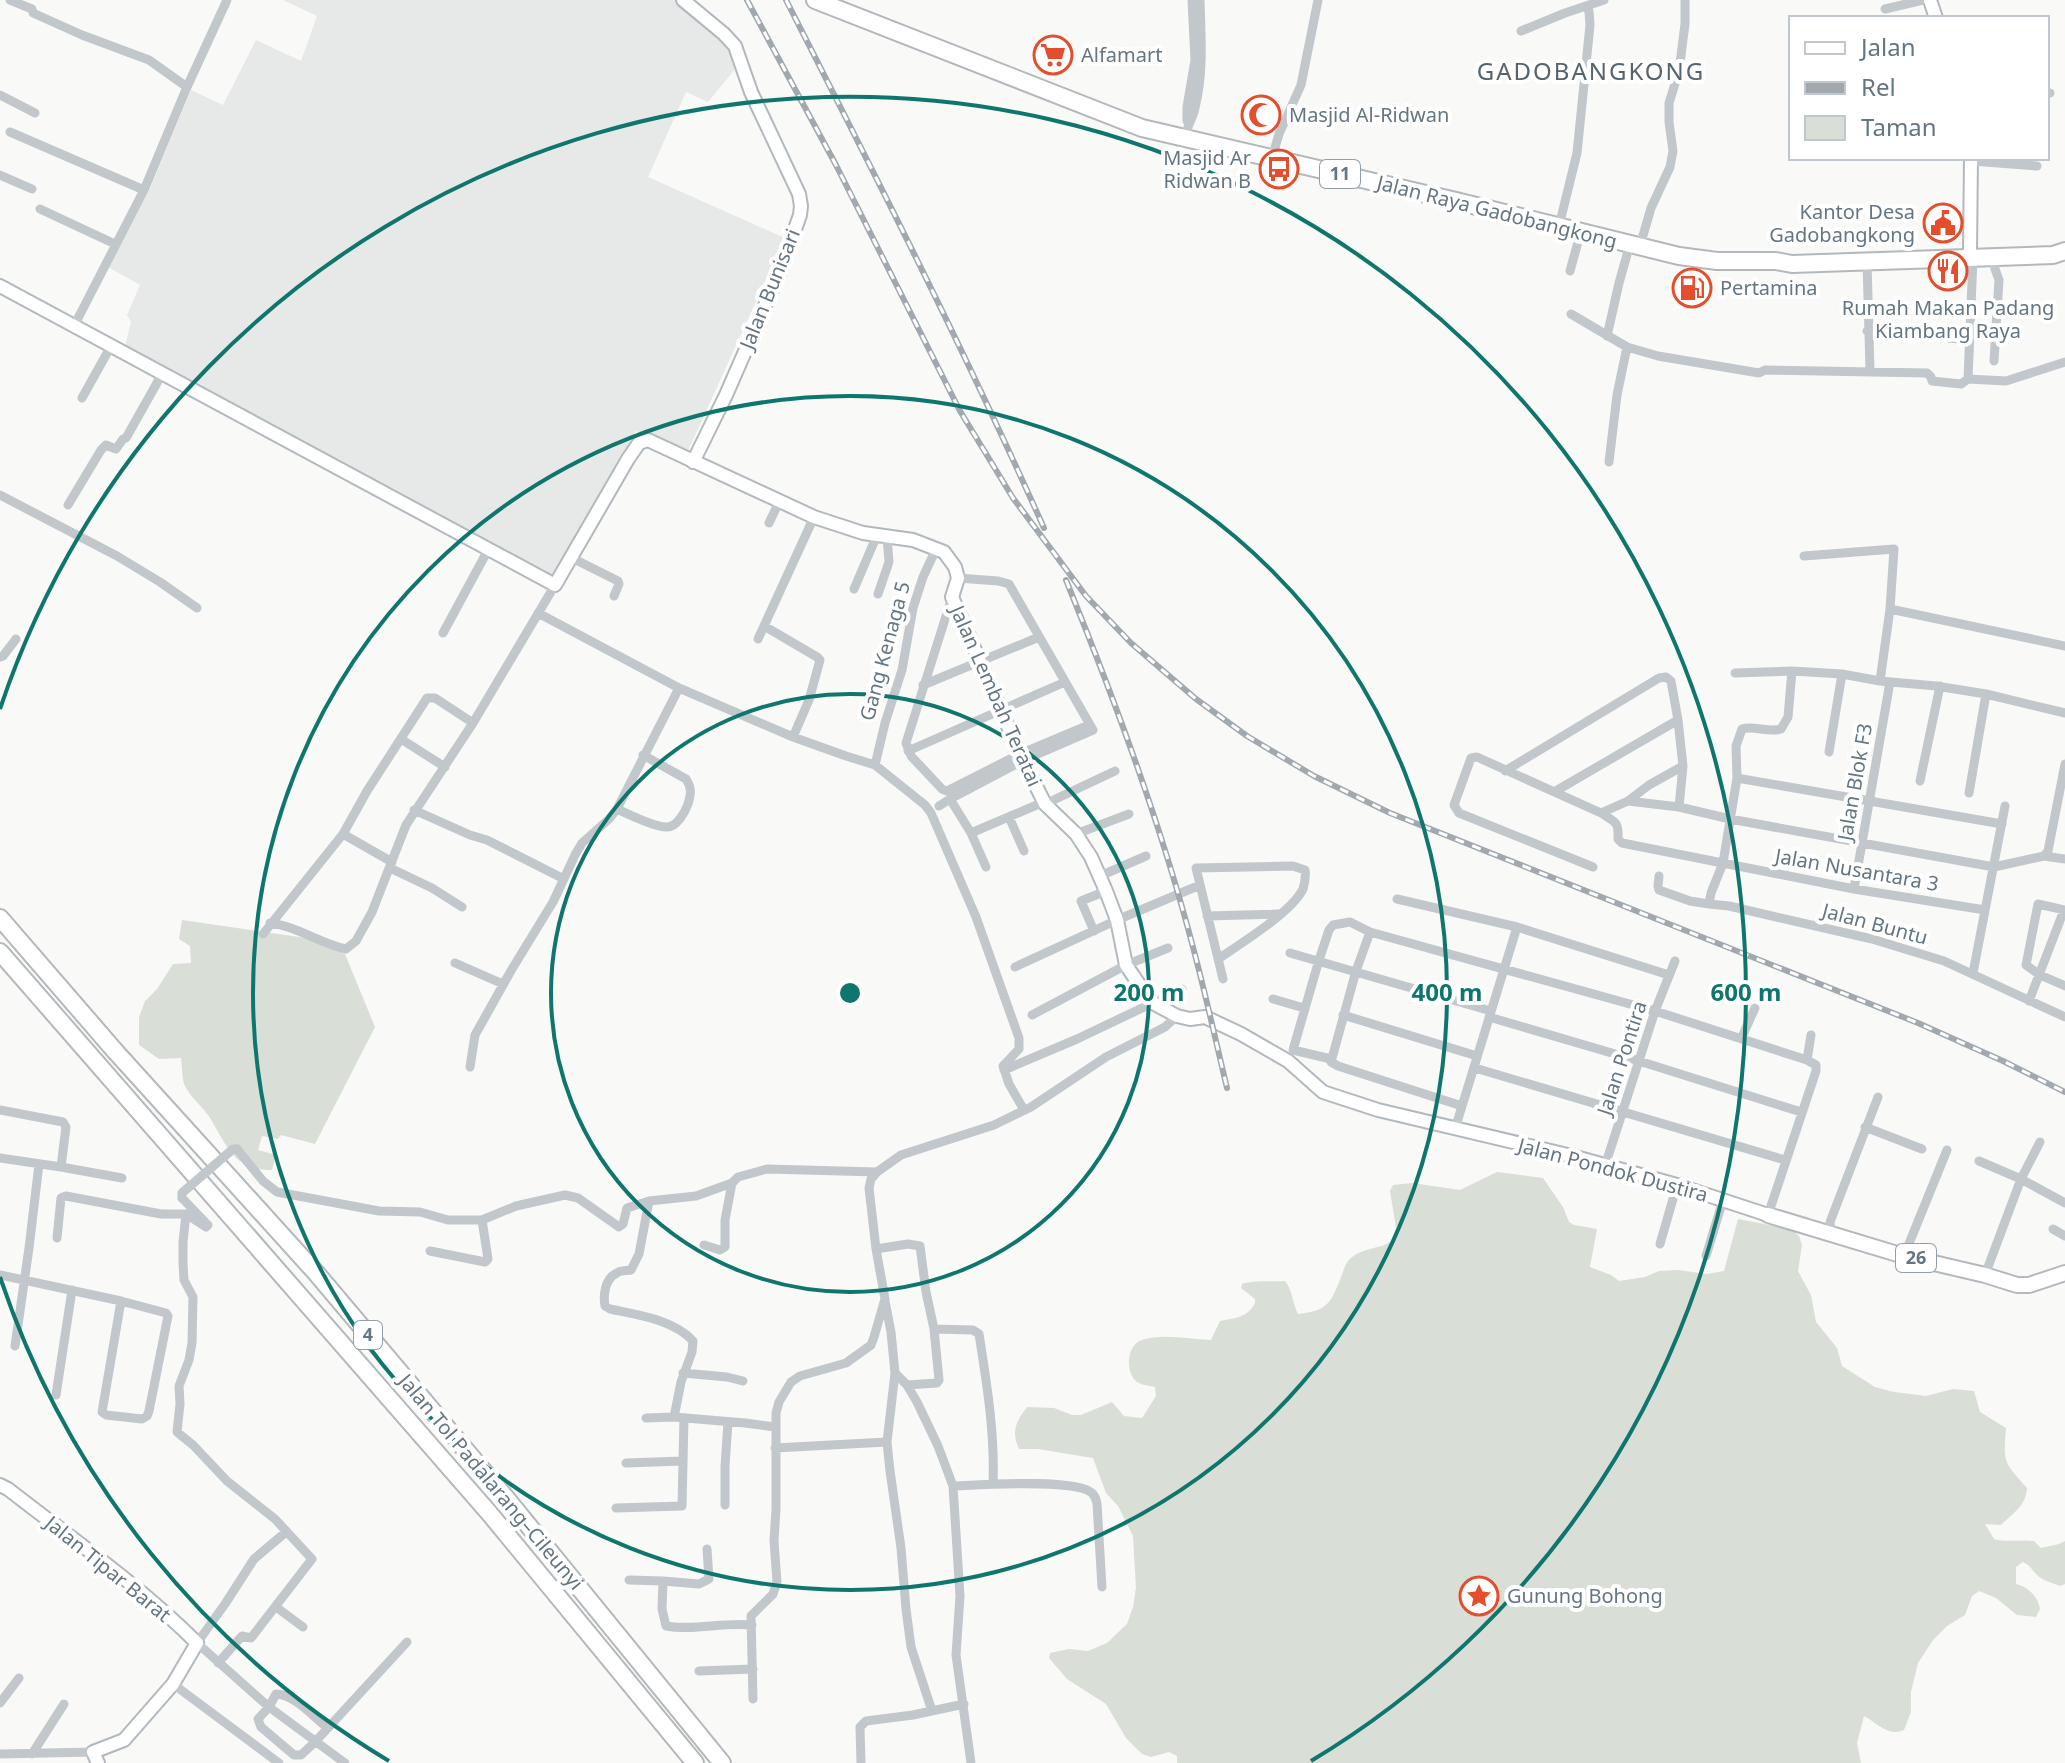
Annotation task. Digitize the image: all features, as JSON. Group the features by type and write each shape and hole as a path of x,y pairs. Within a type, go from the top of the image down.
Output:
{"highway":[{"name":"Jalan Raya Gadobangkong","path":"815,0 1142,128 1186,131 1272,158 1679,256 1792,264 2053,247 2064,251"},
{"name":"Jalan Raya Gadobangkong","path":"1776,261 1792,256 1972,254 1994,257 2053,255 2064,251"},
{"name":"Jalan Tol Padalarang–Cileunyi","path":"0,918 115,1051 317,1274 506,1498 722,1763"},
{"name":"Jalan Tol Padalarang–Cileunyi","path":"0,952 490,1514 695,1763"}],"main road":[{"name":"Jalan Bunisari","path":"683,0 735,46 751,92 799,194 801,206 781,269 693,462"},
{"path":"1971,160 1972,254"},
{"path":"0,286 555,585 628,459 639,443 644,441 651,441 814,517 851,530 913,540 936,549"},
{"name":"Jalan Lembah Teratai","path":"936,549 945,553 955,567 958,578 952,597 1045,804 1076,834 1100,876 1117,920 1126,965 1151,1002 1177,1016"},
{"name":"Jalan Pondok Dustira","path":"1177,1016 1190,1019 1205,1017 1288,1061 1323,1092 1378,1110 1572,1156 1677,1185 1904,1256 2017,1285 2029,1285 2064,1272"},
{"name":"Jalan Tipar Barat","path":"0,1485 125,1578 197,1643"},
{"path":"92,1759 124,1740 173,1684 197,1643"}],"street":[{"path":"10,0 82,35 149,60 187,87"},
{"path":"74,326 144,190 227,0"},
{"path":"1186,131 1195,60 1192,0"},
{"path":"1186,131 1195,109 1202,60 1200,0"},
{"path":"1272,158 1301,85 1318,0"},
{"path":"1521,31 1604,0"},
{"path":"1607,336 1635,245 1670,167 1673,151 1669,103 1679,71 1685,0"},
{"path":"1885,9 1923,0"},
{"path":"1559,226 1577,153 1590,25 1586,7"},
{"path":"0,95 35,113"},
{"path":"10,132 144,190"},
{"path":"1971,160 2037,166"},
{"path":"0,175 32,189"},
{"path":"40,209 115,244"},
{"path":"1570,271 1581,231"},
{"path":"1968,379 1972,254"},
{"path":"1994,257 1999,280 1994,361"},
{"path":"1867,261 1870,371"},
{"path":"1571,314 1627,347 1658,356 1759,373 1765,370 1927,373 1932,381 1961,384 1968,379 2006,381 2065,362"},
{"path":"1867,331 1969,340"},
{"path":"82,398 111,346"},
{"path":"1609,462 1617,395 1627,347"},
{"path":"68,505 101,450 106,445 116,449 126,438 162,374"},
{"path":"0,495 117,556 197,608"},
{"path":"769,523 779,502"},
{"path":"758,639 814,517"},
{"path":"854,589 882,536"},
{"path":"878,594 889,562 882,536"},
{"name":"Gang Kenaga 5","path":"875,765 902,670 913,608 936,549"},
{"name":"Jalan Blok F3","path":"1804,556 1894,549 1885,681 1870,802 1854,889"},
{"path":"443,633 488,550"},
{"path":"572,558 618,581 614,596"},
{"path":"952,597 906,743 908,751 947,791 1022,757 1093,730 1009,584 958,578"},
{"path":"270,923 285,925 331,945 346,949 351,946 372,912 414,810 473,723 555,585"},
{"path":"1890,609 2065,646"},
{"path":"538,613 679,688 793,737 875,765 925,805 966,893 1019,1038 1019,1049 1003,1066 1024,1110"},
{"path":"764,626 820,660 809,700 793,737"},
{"path":"923,685 1039,637"},
{"path":"0,657 16,639"},
{"path":"1709,904 1723,863 1737,778 1736,746 1742,729 1781,729 1788,717 1792,671"},
{"path":"1735,673 1792,671 1842,674 1986,694 2065,713"},
{"path":"1829,752 1842,674"},
{"path":"1505,771 1659,678 1666,677 1671,681 1683,766 1679,807"},
{"path":"908,751 1065,682"},
{"path":"1920,781 1940,686"},
{"path":"470,1067 475,1035 503,984 553,902 582,843 617,809 679,688"},
{"path":"1969,793 1986,694"},
{"path":"263,934 343,834 427,698 435,698 473,723"},
{"path":"1554,792 1678,720"},
{"path":"401,739 445,767"},
{"path":"617,809 667,827 676,823 687,808 691,791 686,779 643,755"},
{"path":"939,806 1022,757"},
{"path":"1593,867 1459,813 1454,805 1471,758 1477,757 1601,813 1628,801 1683,766"},
{"path":"2044,856 2048,851 2065,764"},
{"path":"971,833 1045,804 1115,771"},
{"path":"1737,778 2002,824"},
{"path":"950,799 971,833 986,867"},
{"path":"1628,801 1679,807 1994,867 2044,856 2065,859"},
{"path":"1973,973 2005,806"},
{"path":"414,810 487,840 564,879"},
{"name":"Jalan Nusantara 3","path":"1601,813 1618,825 1618,839 1622,843 1854,889 1985,910"},
{"path":"1076,834 1129,814"},
{"path":"1009,817 1024,851"},
{"path":"343,834 462,907"},
{"path":"1100,876 1146,856"},
{"path":"1218,959 1292,903 1302,889 1306,875 1303,868 1250,865 1196,868 1207,916 1223,979"},
{"name":"Jalan Buntu","path":"1659,876 1659,890 1690,901 1729,906 1872,939 1944,961 2065,1017"},
{"path":"1015,967 1200,885"},
{"path":"1094,931 1081,901 1106,891"},
{"path":"1397,899 1517,927 1669,975"},
{"path":"2029,1001 2040,975 2065,910 2038,905 2026,965 2040,975 2065,986"},
{"path":"1207,916 1279,914"},
{"path":"1331,1059 1293,1050 1329,930 1333,925 1350,922 1370,932 1655,1011 1807,1060 1817,1069 1768,1215"},
{"path":"1455,1129 1517,927"},
{"path":"1370,932 1343,1015 1332,1063 1462,1106"},
{"path":"1032,1015 1126,965 1168,948"},
{"path":"1290,953 1356,971 1801,1112"},
{"name":"Jalan Pontira","path":"1605,1166 1655,1011 1675,961"},
{"path":"455,963 503,984"},
{"path":"1004,1070 1182,989"},
{"path":"1273,999 1304,1008"},
{"path":"1741,1039 1755,1008"},
{"path":"1343,1015 1477,1056"},
{"path":"932,1711 911,1647 906,1609 887,1442 895,1373 876,1249 869,1188 871,1179 901,1155 994,1125 1024,1110 1106,1057 1165,1027 1177,1016"},
{"path":"1807,1060 1811,1035"},
{"path":"1475,1068 1785,1160"},
{"path":"1831,1233 1830,1222 1878,1097"},
{"path":"0,1110 63,1122 66,1127 61,1167"},
{"path":"1865,1127 1922,1149"},
{"path":"1985,1275 2021,1179 2040,1142"},
{"path":"57,1238 61,1198 66,1196 161,1214 186,1214 208,1226 182,1198 182,1193 233,1149 237,1149 263,1181 277,1192 379,1211 420,1212 448,1220 482,1220 516,1206 565,1195 578,1198 616,1227 623,1224 627,1208 649,1201 696,1196 732,1183 738,1177 767,1169 877,1172"},
{"path":"1904,1256 1947,1150"},
{"path":"0,1158 122,1178"},
{"path":"1979,1161 2065,1203"},
{"path":"15,1346 39,1164"},
{"path":"704,1245 720,1250 725,1247 725,1220 732,1183"},
{"path":"1660,1244 1677,1185"},
{"path":"1706,1256 1723,1200"},
{"path":"616,1508 682,1506 683,1461 676,1400 693,1341 665,1323 607,1308 604,1302 608,1281 617,1272 633,1269 649,1201"},
{"path":"186,1214 183,1263 184,1280 193,1297 192,1343 179,1386 177,1432 227,1481 256,1503 312,1559 251,1638 242,1636 218,1663"},
{"path":"430,1251 485,1262 488,1259 482,1220"},
{"path":"2053,1229 2065,1236"},
{"path":"876,1249 908,1244 920,1246 939,1380 937,1383 907,1385"},
{"path":"0,1275 121,1301 168,1316 149,1411 142,1419 102,1412 121,1301"},
{"path":"56,1395 72,1290"},
{"path":"753,1699 752,1615 773,1594 777,1582 774,1541 775,1427 779,1402 791,1382 807,1373 846,1363 871,1345 885,1299"},
{"path":"934,1329 973,1330 979,1334 992,1419 993,1484"},
{"path":"683,1373 743,1381"},
{"path":"895,1373 917,1402 953,1486 960,1596 956,1655 971,1763"},
{"path":"646,1418 775,1427"},
{"path":"725,1505 728,1422"},
{"path":"775,1448 887,1442"},
{"path":"626,1463 683,1461"},
{"path":"953,1486 1066,1486 1079,1487 1095,1495 1102,1587"},
{"path":"286,1532 254,1559 197,1643 269,1707 345,1763"},
{"path":"629,1580 699,1584 709,1579 707,1549"},
{"path":"663,1581 662,1609 667,1628 752,1625"},
{"path":"276,1607 303,1627"},
{"path":"328,1728 282,1694 276,1694 258,1719 261,1727 292,1754 301,1755 315,1742 328,1728 407,1642"},
{"path":"699,1671 753,1669"},
{"path":"0,1703 19,1678"},
{"path":"173,1684 279,1763"},
{"path":"32,1754 64,1704"},
{"path":"861,1763 860,1726 865,1721 964,1704"},
{"path":"0,1754 32,1754 50,1758 78,1753 92,1759"}],"shaded area":[{"path":"283,0 676,0 727,42 733,54 736,68 708,102 686,92 648,177 785,238 687,453 636,431 560,569 553,574 547,575 504,553 125,346 131,322 127,315 140,285 108,267 149,191 191,90 223,105 256,40 301,61 317,16"}],"green space":[{"path":"182,920 306,938 345,954 375,1027 315,1144 281,1135 278,1139 262,1136 258,1150 276,1155 272,1170 247,1165 231,1153 208,1115 186,1088 181,1058 159,1059 139,1045 139,1017 145,1001 173,964 191,963 190,946 179,939"},
{"path":"1497,1172 1543,1178 1563,1207 1569,1222 1597,1229 1590,1267 1619,1281 1645,1277 1659,1271 1707,1274 1724,1271 1738,1219 1791,1229 1799,1236 1802,1245 1798,1271 1811,1295 1816,1322 1837,1348 1842,1366 1875,1387 1894,1392 1926,1396 1953,1389 1974,1391 1980,1412 2006,1428 2007,1461 2027,1488 2026,1494 2018,1509 2001,1525 1985,1524 1994,1539 2034,1541 2041,1548 2065,1541 2065,1584 2060,1586 2044,1580 2023,1562 2016,1567 2016,1584 2032,1593 2039,1604 2036,1617 2017,1615 1996,1598 1979,1591 1972,1596 1965,1615 1947,1626 1933,1640 1918,1663 1911,1692 1911,1712 1904,1730 1893,1732 1864,1716 1857,1743 1861,1763 1177,1763 1177,1756 1169,1752 1151,1757 1142,1754 1126,1738 1106,1704 1067,1679 1049,1658 1050,1653 1069,1649 1088,1651 1107,1643 1127,1624 1136,1588 1133,1536 1118,1506 1106,1493 1093,1458 1019,1449 1015,1432 1020,1417 1027,1407 1054,1408 1081,1415 1112,1402 1124,1416 1142,1418 1156,1396 1155,1387 1137,1382 1130,1372 1130,1353 1137,1343 1158,1337 1211,1340 1220,1321 1236,1318 1252,1308 1255,1299 1241,1288 1246,1283 1285,1281 1298,1314 1323,1307 1328,1304 1351,1258 1392,1241 1396,1228 1390,1191 1393,1185 1412,1183 1460,1190"}],"railway":[{"path":"747,0 836,165 960,411 1013,498 1086,596 1131,643 1196,699 1247,736 1314,776 1390,813 1918,1023 2065,1092"},
{"path":"786,0 951,328 1044,528"},
{"path":"1066,580 1119,717 1167,856 1227,1088"}],"place":[{"name":"Alfamart","path":"1053,55"},
{"name":"Masjid Al-Ridwan","path":"1261,115"},
{"name":"Masjid Ar Ridwan B","path":"1279,169"},
{"name":"Kantor Desa Gadobangkong","path":"1943,223"},
{"name":"Rumah Makan Padang Kiambang Raya","path":"1948,271"},
{"name":"Pertamina","path":"1692,288"},
{"name":"Gunung Bohong","path":"1479,1596"}],"district":[{"name":"GADOBANGKONG","path":"1591,72"}]}
